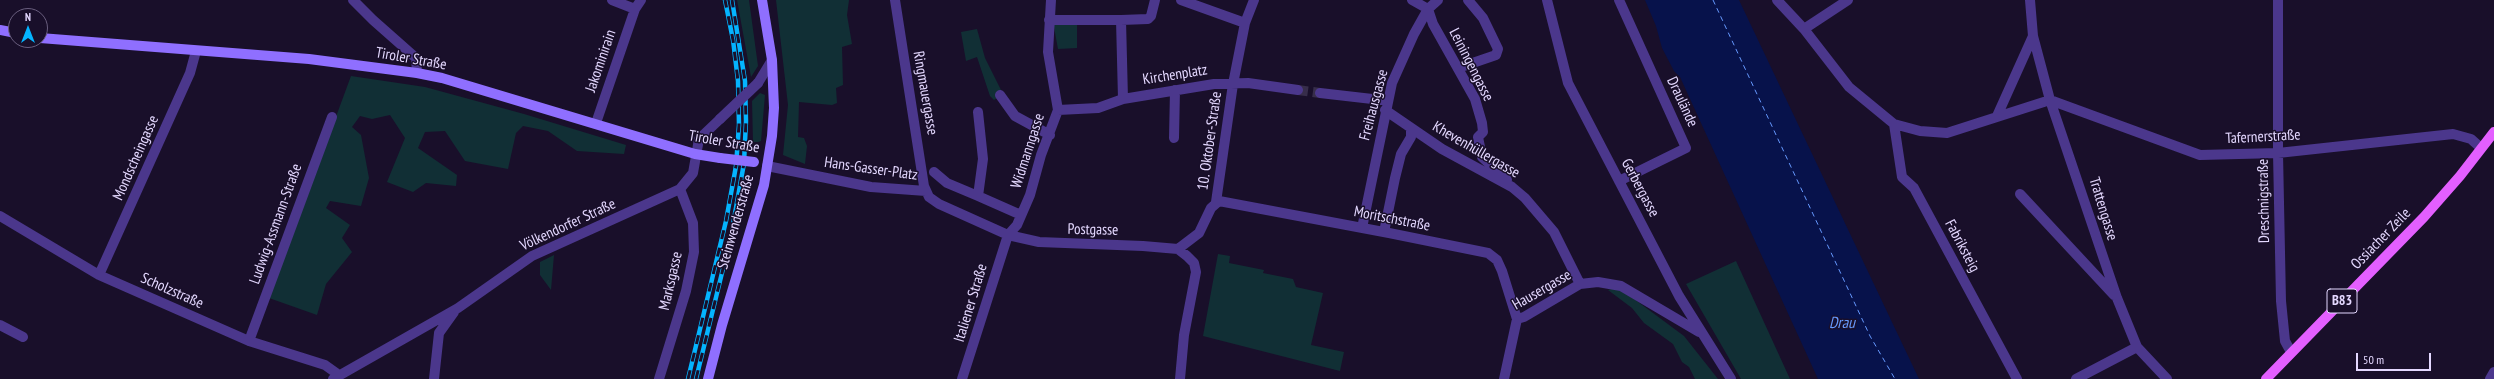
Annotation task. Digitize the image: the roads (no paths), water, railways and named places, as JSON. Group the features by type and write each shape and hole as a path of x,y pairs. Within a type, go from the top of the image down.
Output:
{"main road":[{"name":"Steinwenderstraße","path":"708,379 722,325 764,185 767,166 774,108 772,60 762,0"},
{"name":"Tiroler Straße","path":"48,39 309,59 417,73 442,78 596,123 695,154 754,162 767,166"},
{"name":"Ossiacher Zeile","path":"2266,379 2414,227 2460,176 2494,132"}],"street":[{"path":"353,0 372,20 416,58 417,73"},
{"path":"612,0 634,9"},
{"name":"Jakominirain","path":"596,123 634,9 641,0"},
{"name":"Ringmauergasse","path":"895,0 926,191"},
{"name":"Widmanngasse","path":"1008,234 1017,225 1058,110 1048,52 1051,0"},
{"path":"1049,20 1148,19 1151,16 1155,0"},
{"path":"1181,0 1245,23"},
{"name":"10. Oktober-Straße","path":"1218,202 1233,84 1245,23 1254,0"},
{"path":"1412,0 1428,9"},
{"name":"Freihausgasse","path":"1362,228 1392,83 1414,34 1428,9 1438,0"},
{"path":"1458,68 1496,55 1498,49 1483,18 1468,0"},
{"name":"Gerbergasse","path":"1547,0 1568,83 1700,333 1731,379"},
{"name":"Draulände","path":"1619,0 1686,148 1619,181"},
{"path":"1778,0 1804,29 1849,87 1894,124 1920,131 1947,133 2050,100"},
{"path":"1804,29 1848,0"},
{"name":"Trattengasse","path":"2030,0 2033,36 2050,100 2117,298 2137,347 2167,379"},
{"name":"Dreschnigstraße","path":"2278,0 2278,153 2281,302 2284,341 2291,352"},
{"name":"Leiningengasse","path":"1428,9 1433,24 1474,99 1482,123 1483,132 1478,137 1482,157 1507,179 1512,187"},
{"name":"Kirchenplatz","path":"1121,20 1123,99"},
{"name":"Trattengasse","path":"1997,116 2033,36"},
{"name":"Mondscheingasse","path":"99,275 190,73 196,51"},
{"name":"Völkendorfer Straße","path":"336,377 458,308 532,256 680,189 693,173 695,154 699,139 758,83 772,60"},
{"name":"Kirchenplatz","path":"1058,110 1094,108 1109,105 1123,99 1202,85 1248,83 1298,90"},
{"path":"1174,138 1175,90"},
{"path":"1320,92 1382,100"},
{"path":"1000,95 1015,116 1050,135"},
{"name":"Tafernerstraße","path":"2050,100 2200,155 2278,153 2453,134 2471,139 2482,148"},
{"name":"Khevenhüllergasse","path":"1386,110 1442,150 1512,187 1554,232 1580,284"},
{"path":"978,112 983,159 978,196"},
{"name":"Ludwig-Assmann-Straße","path":"249,342 332,117"},
{"name":"Fabriksteig","path":"1894,124 1902,177 1914,188 2017,379"},
{"path":"1384,232 1401,154 1411,137 1411,129"},
{"name":"Hans-Gasser-Platz","path":"767,166 871,187 926,191 939,204 1008,234"},
{"path":"934,172 946,183 1021,215"},
{"name":"Marksgasse","path":"659,379 686,291 694,252 693,223 680,189"},
{"path":"2020,194 2117,298"},
{"path":"1180,379 1184,335 1196,272 1192,259 1178,250 1199,233 1218,202"},
{"name":"Moritschstraße","path":"1218,202 1384,232 1488,254 1497,260 1502,271 1517,319"},
{"name":"Scholzstraße","path":"0,216 99,275 249,342 325,365 336,377"},
{"name":"Postgasse","path":"1008,234 1039,242 1178,250"},
{"name":"Italiener Straße","path":"962,379 1008,234"},
{"name":"Hausergasse","path":"1504,379 1517,319 1524,317 1580,284 1598,282 1621,286 1700,333"},
{"path":"434,379 439,333 458,308"},
{"path":"0,325 23,337"},
{"path":"2076,379 2137,347"},
{"path":"2490,379 2494,372"}],"water":[{"name":"Drau","path":"1645,0 1739,0 1919,379 1818,379 1680,77 1674,71 1662,48 1656,26"}],"tunnel":[{"path":"1298,90 1320,93"}],"railway":[{"path":"688,379 726,221 736,166 739,125 738,81 733,40 725,0"},
{"path":"696,379 731,236 744,163 746,121 745,81 732,0"}]}
